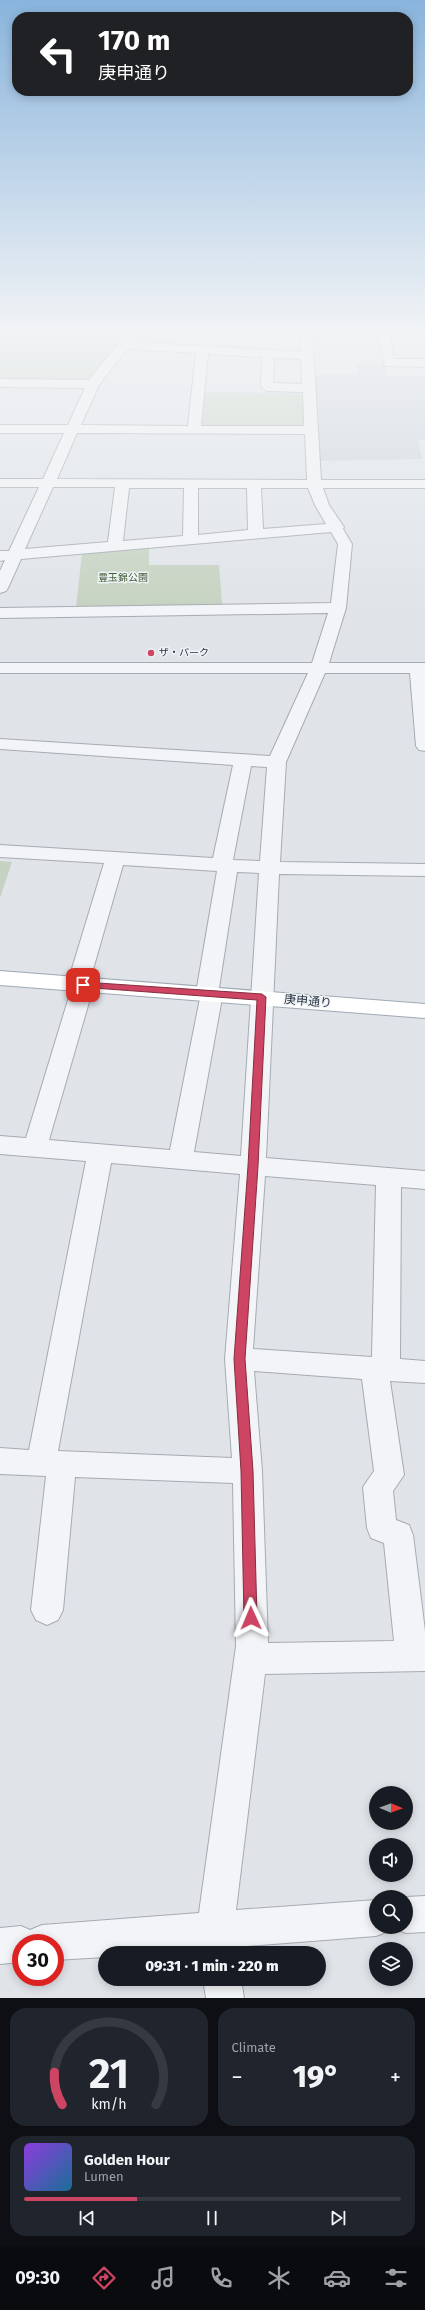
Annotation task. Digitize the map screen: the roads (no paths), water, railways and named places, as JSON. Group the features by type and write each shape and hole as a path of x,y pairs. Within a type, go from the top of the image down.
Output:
{"main road":[{"name":"庚申通り","path":"0,978 262,997 425,1011"}],"street":[{"path":"0,588 8,556 48,483 75,425"},
{"path":"194,425 194,430"},
{"path":"216,1942 250,1659 247,1471 239,1359 253,1166 277,762 319,667 338,608 345,544 337,527 322,505 314,484 311,425"},
{"path":"0,429 311,430"},
{"path":"0,483 425,484"},
{"path":"115,547 122,484"},
{"path":"190,540 191,484"},
{"path":"254,484 256,534"},
{"path":"8,556 337,527"},
{"path":"0,613 338,608"},
{"path":"0,668 421,668 425,746"},
{"path":"0,744 277,762"},
{"path":"181,1159 210,993 225,865 244,760"},
{"path":"0,851 270,868 425,870"},
{"path":"35,1148 115,859"},
{"path":"0,1145 425,1180"},
{"path":"47,1610 52,1463 100,1154"},
{"path":"250,1659 418,1656 398,1535 382,1528 378,1487 389,1475 380,1368 389,1178"},
{"path":"239,1359 425,1372"},
{"path":"0,1461 247,1471"},
{"path":"413,1915 425,1914"},
{"path":"64,1943 216,1942 369,1919"},
{"path":"0,1946 12,1945"},
{"path":"223,1986 225,1998"}],"place":[{"name":"ザ・パーク","path":"151,653"}],"park label":[{"name":"豊玉錦公園","path":"123,578"}]}
